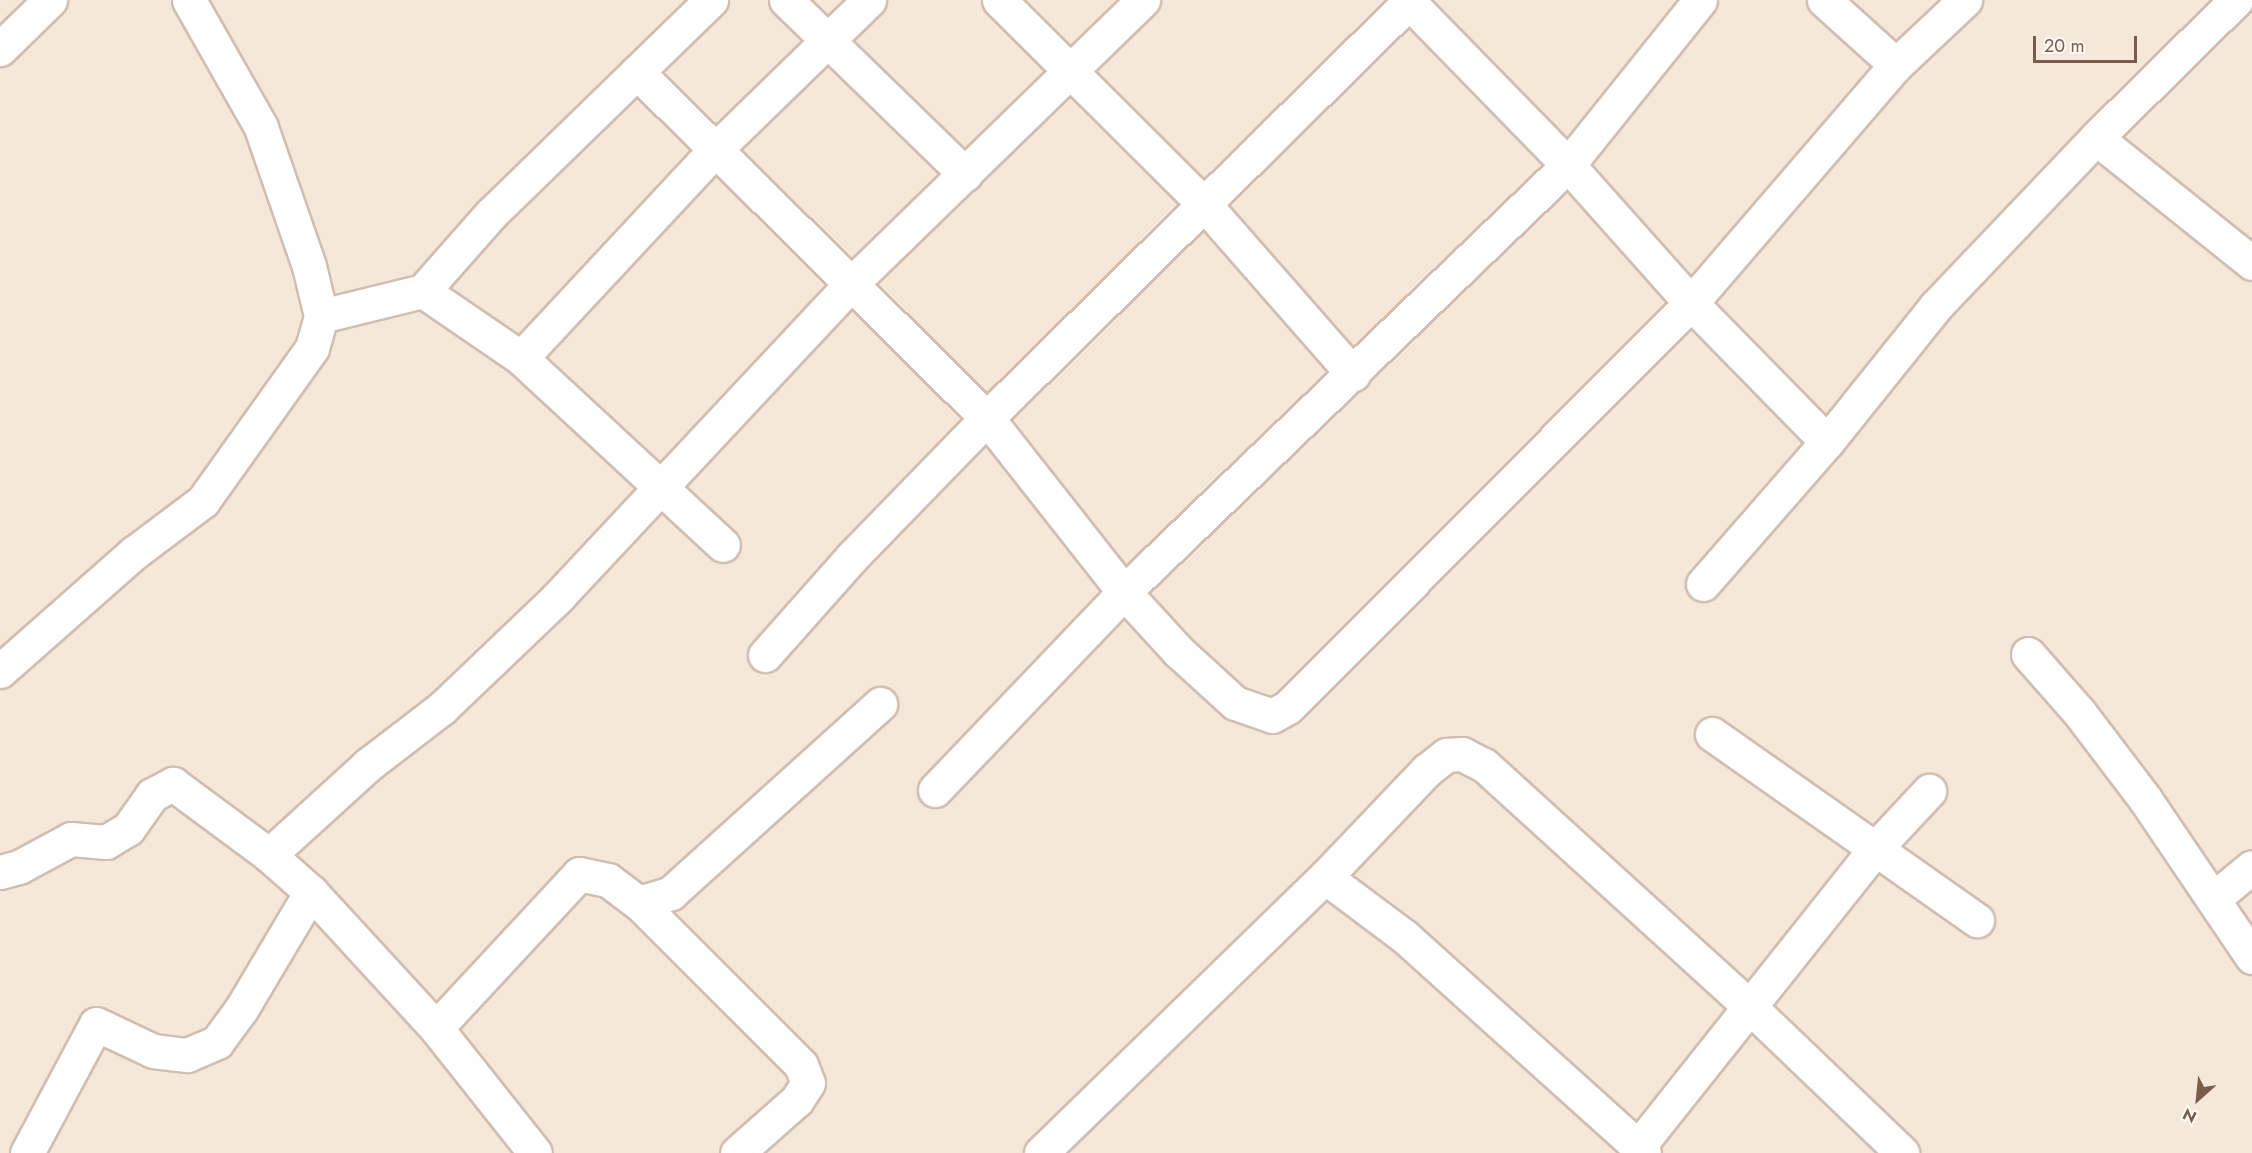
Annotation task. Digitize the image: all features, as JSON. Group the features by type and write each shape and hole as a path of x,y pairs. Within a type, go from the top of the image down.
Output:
{"street":[{"path":"0,49 50,0"},
{"path":"321,316 423,291 491,214 711,0"},
{"path":"786,0 965,174"},
{"path":"521,358 717,148 869,0"},
{"path":"999,0 1205,205 1353,374"},
{"path":"270,855 369,764 442,708 558,597 852,283 1143,0"},
{"path":"935,790 1124,592 1568,165 1700,0"},
{"path":"1824,0 1896,65"},
{"path":"636,72 717,148 987,418 1124,592 1178,651 1235,703 1272,716 1288,707 1691,303 1896,65 1965,0"},
{"path":"1703,584 1827,442 1936,306 2096,138 2236,0"},
{"path":"0,671 134,553 203,501 312,348 321,316 309,266 261,127 191,1"},
{"path":"765,655 852,556 987,418 1409,1 1568,165 1691,303 1827,442"},
{"path":"2096,138 2252,263"},
{"path":"423,291 521,358 659,489 723,545"},
{"path":"2028,654 2109,750 2252,957"},
{"path":"639,903 671,893 880,704"},
{"path":"1712,734 1874,850 1977,920"},
{"path":"1041,1153 1325,877 1426,770 1446,755 1462,754 1484,765 1750,1007 1902,1153"},
{"path":"0,872 19,867 71,839 106,842 128,829 152,795 173,784 270,855 311,892 436,1028 535,1153"},
{"path":"1325,877 1404,936 1641,1150 1874,850 1929,791"},
{"path":"2212,898 2252,867"},
{"path":"436,1028 579,874 608,880 639,903 801,1065 808,1083 797,1100 737,1153"},
{"path":"27,1153 96,1024 153,1051 187,1055 217,1042 242,1008 311,892"}],"shaded area":[{"path":"0,0 2252,0 2252,1153 0,1153"}]}
